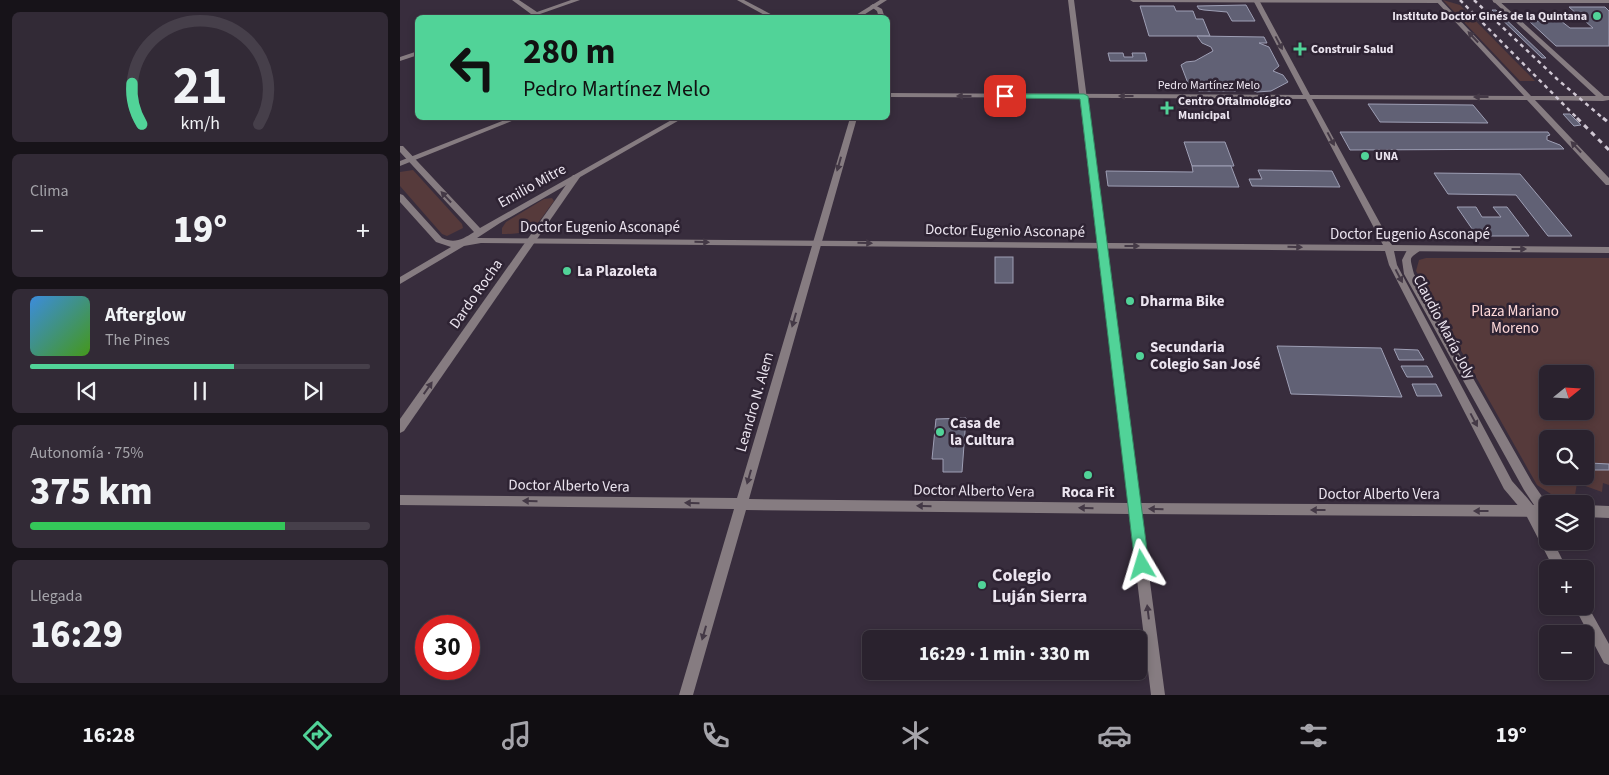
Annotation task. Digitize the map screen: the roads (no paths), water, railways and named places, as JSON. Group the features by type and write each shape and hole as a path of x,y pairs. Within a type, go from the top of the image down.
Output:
{"street":[{"path":"515,0 537,15"},
{"path":"540,15 577,0"},
{"path":"740,0 766,15"},
{"path":"859,15 884,0"},
{"path":"1072,0 1158,695"},
{"path":"1133,0 1438,0 1609,183"},
{"name":"Claudio María Joly","path":"1256,0 1389,248 1393,265 1508,485 1530,511 1556,560"},
{"path":"1495,0 1609,1"},
{"path":"1495,0 1601,98 1609,100"},
{"path":"873,6 880,10 881,15"},
{"path":"400,59 415,54"},
{"name":"Pedro Martínez Melo","path":"890,95 1601,98"},
{"path":"400,164 510,120"},
{"name":"Emilio Mitre","path":"400,281 479,232 676,120"},
{"name":"Leandro N. Alem","path":"686,695 852,120"},
{"path":"400,148 479,232"},
{"name":"Dardo Rocha","path":"400,428 576,177"},
{"path":"400,197 438,240 445,244 461,244"},
{"name":"Doctor Eugenio Asconapé","path":"461,244 481,240 531,240 1609,250"},
{"name":"Claudio María Joly","path":"1418,248 1410,252 1406,260 1409,274 1528,486 1539,501"},
{"name":"Doctor Alberto Vera","path":"400,500 1135,509 1539,511"},
{"path":"1594,512 1609,512"},
{"path":"1586,615 1609,658"}],"railway":[{"path":"1460,0 1578,119"},
{"path":"1474,0 1557,79 1604,119"},
{"path":"1603,118 1609,123"},
{"path":"1578,119 1609,150"}],"place":[{"name":"Instituto Doctor Ginés de la Quintana","path":"1597,16"},
{"name":"Construir Salud","path":"1300,49"},
{"name":"Centro Oftalmológico Municipal","path":"1167,108"},
{"name":"UNA","path":"1365,156"},
{"name":"La Plazoleta","path":"567,271"},
{"name":"Dharma Bike","path":"1130,301"},
{"name":"Secundaria Colegio San José","path":"1140,356"},
{"name":"Casa de la Cultura","path":"940,432"},
{"name":"Roca Fit","path":"1088,475"},
{"name":"Colegio Luján Sierra","path":"982,585"}],"park label":[{"name":"Plaza Mariano Moreno","path":"1515,320"}]}
